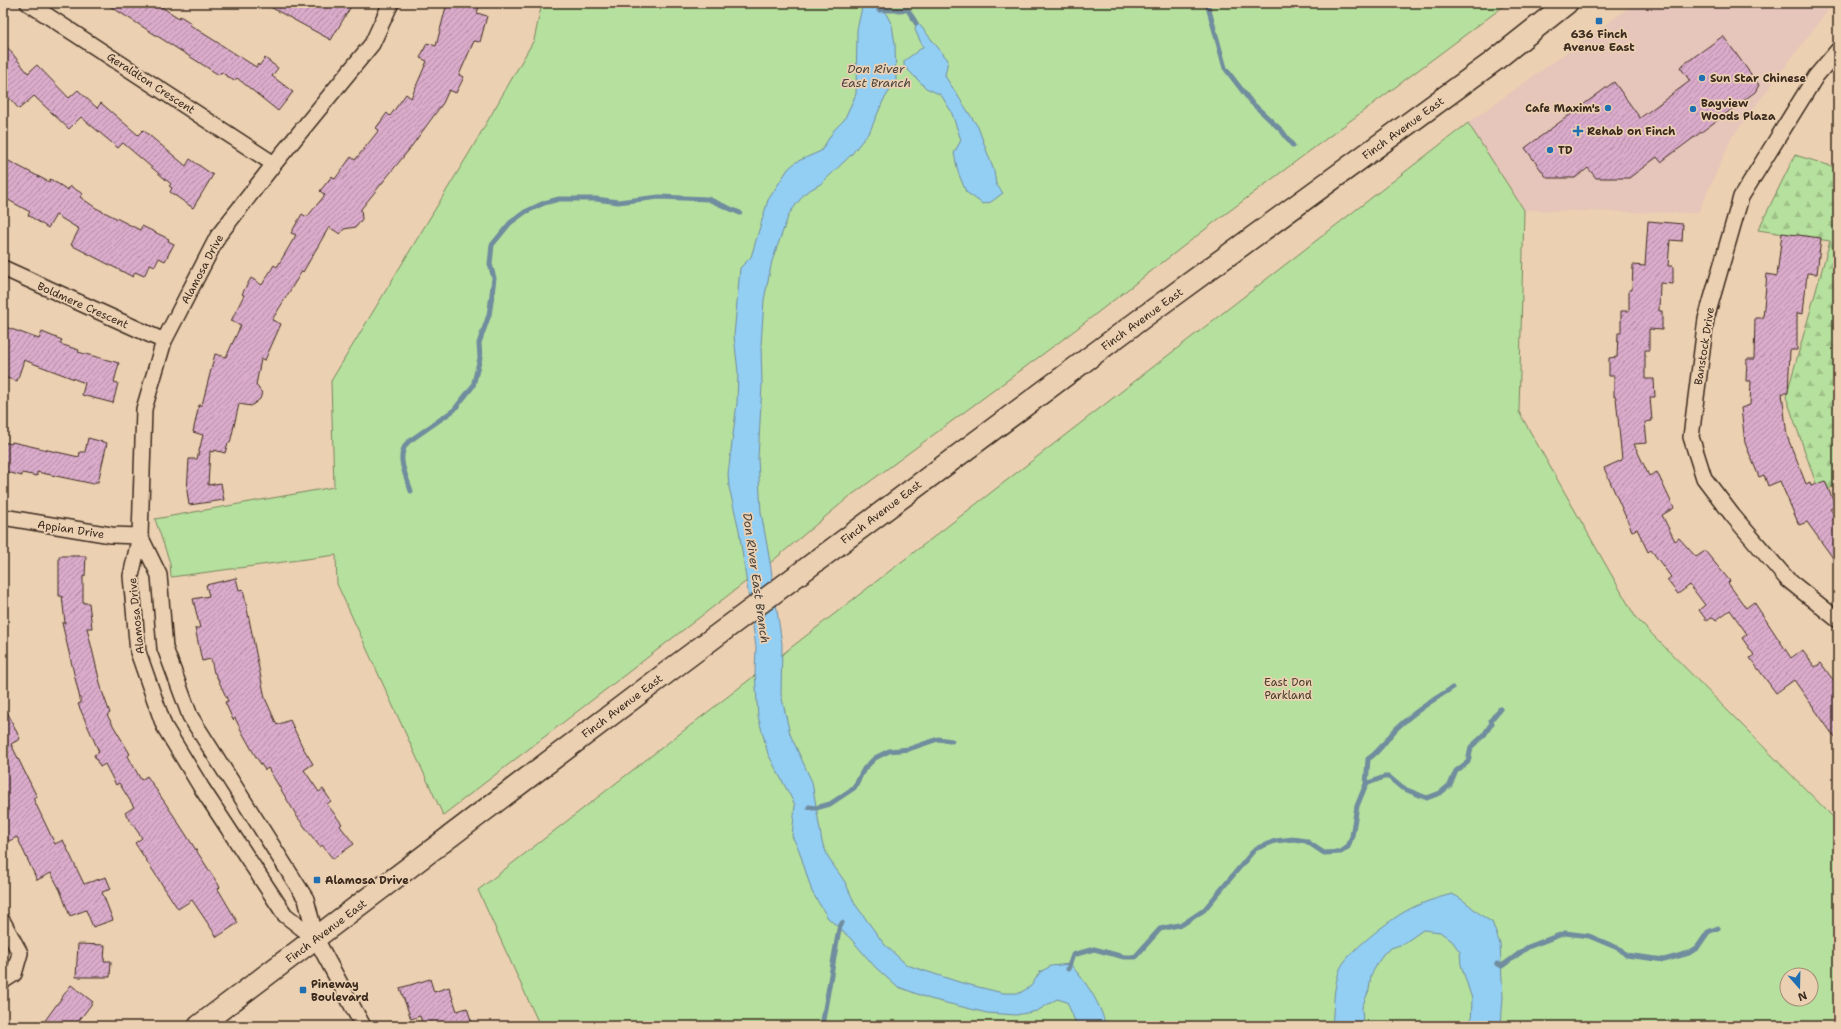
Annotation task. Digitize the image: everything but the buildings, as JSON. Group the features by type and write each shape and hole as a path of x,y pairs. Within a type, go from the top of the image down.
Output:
{"main road":[{"name":"Finch Avenue East","path":"199,1026 819,558 1156,308 1494,61 1567,3"}],"street":[{"name":"Geraldton Crescent","path":"28,3 274,164"},
{"name":"Alamosa Drive","path":"316,939 285,914 164,726 138,652 131,576 140,536 144,409 164,341 218,236 274,164 372,44 391,3"},
{"name":"Banstock Drive","path":"1838,50 1816,76 1741,197 1706,319 1691,437 1704,478 1733,516 1787,579 1838,620"},
{"name":"Boldmere Crescent","path":"3,268 164,341"},
{"name":"Appian Drive","path":"3,517 111,535 140,536"},
{"name":"Alamosa Drive","path":"140,536 159,575 166,648 190,716 306,899 316,939"},
{"path":"3,922 20,953 14,974 3,981"},
{"path":"316,939 363,1026"}],"shaded area":[{"path":"1636,3 1833,3 1732,137 1698,213 1524,210 1468,123"}],"green space":[{"path":"542,3 1508,3 1220,218 1066,337 849,497 770,563 443,815 337,584 336,555 171,577 170,563 155,519 334,487 331,381 471,150 534,40"},
{"name":"East Don Parkland","path":"1468,123 1524,210 1519,412 1636,618 1838,822 1838,1026 540,1026 478,890"},
{"path":"1795,155 1838,168 1838,483 1820,495 1786,397 1830,241 1758,230"}],"water":[{"name":"Don River East Branch","path":"863,3 886,3 884,10 892,25 895,44 896,81 883,101 870,131 851,155 822,183 805,193 789,214 772,261 764,300 761,345 762,384 758,459 761,512 782,644 781,694 790,734 812,782 822,842 829,859 845,882 855,904 884,944 907,965 962,983 1003,993 1020,993 1031,986 1040,972 1051,966 1070,964 1092,993 1106,1026 1077,1026 1067,1002 1057,999 1037,1011 1016,1015 987,1013 930,999 896,986 875,967 851,939 828,918 812,892 799,850 792,836 795,805 768,754 758,716 755,673 756,647 739,530 729,487 728,474 737,403 738,372 734,336 740,268 751,257 768,200 788,169 796,162 821,151 834,130 844,120 856,94 857,30"},
{"path":"916,23 919,24 948,60 945,76 978,127 994,171 996,184 1003,193 991,202 983,204 966,192 958,172 954,153 961,140 951,111 941,95 926,88 904,66 904,61 923,47 915,30"},
{"path":"1452,894 1463,900 1482,916 1492,922 1500,944 1503,997 1501,1026 1471,1026 1472,999 1461,965 1460,952 1452,941 1440,932 1423,930 1403,944 1391,948 1383,954 1371,975 1369,990 1362,1007 1363,1026 1332,1026 1335,990 1338,976 1344,962 1351,954 1390,921 1411,908"}],"waterway":[{"path":"1207,3 1225,68 1251,102 1282,131 1293,146"},
{"path":"879,10 908,10 916,23"},
{"path":"411,491 403,466 402,453 404,447 408,442 454,410 473,386 480,358 479,343 489,315 491,302 494,278 490,264 492,245 510,223 525,212 544,203 559,199 596,199 618,202 659,197 708,199 740,213"},
{"path":"1068,969 1073,955 1094,949 1124,957 1135,957 1160,929 1183,924 1204,910 1255,849 1275,841 1294,839 1306,841 1324,853 1341,852 1348,847 1352,836 1357,806 1366,784 1368,759 1376,753 1403,722 1452,688"},
{"path":"1366,784 1384,777 1389,777 1402,788 1427,798 1440,793 1450,785 1456,771 1468,762 1471,747 1484,735 1492,723 1491,720 1500,709"},
{"path":"809,807 816,808 830,804 854,788 864,769 875,758 889,751 909,749 938,739 952,741"},
{"path":"822,1026 839,929 842,923"},
{"path":"1497,964 1502,966 1528,947 1565,933 1589,936 1620,949 1626,955 1664,960 1689,953 1697,948 1708,932 1718,928"}],"place":[{"name":"636 Finch Avenue East","path":"1599,21"},
{"name":"Sun Star Chinese","path":"1702,78"},
{"name":"Cafe Maxim's","path":"1608,108"},
{"name":"Bayview Woods Plaza","path":"1693,109"},
{"name":"Rehab on Finch","path":"1578,131"},
{"name":"TD","path":"1550,150"},
{"name":"Alamosa Drive","path":"317,880"},
{"name":"Pineway Boulevard","path":"303,990"}]}
